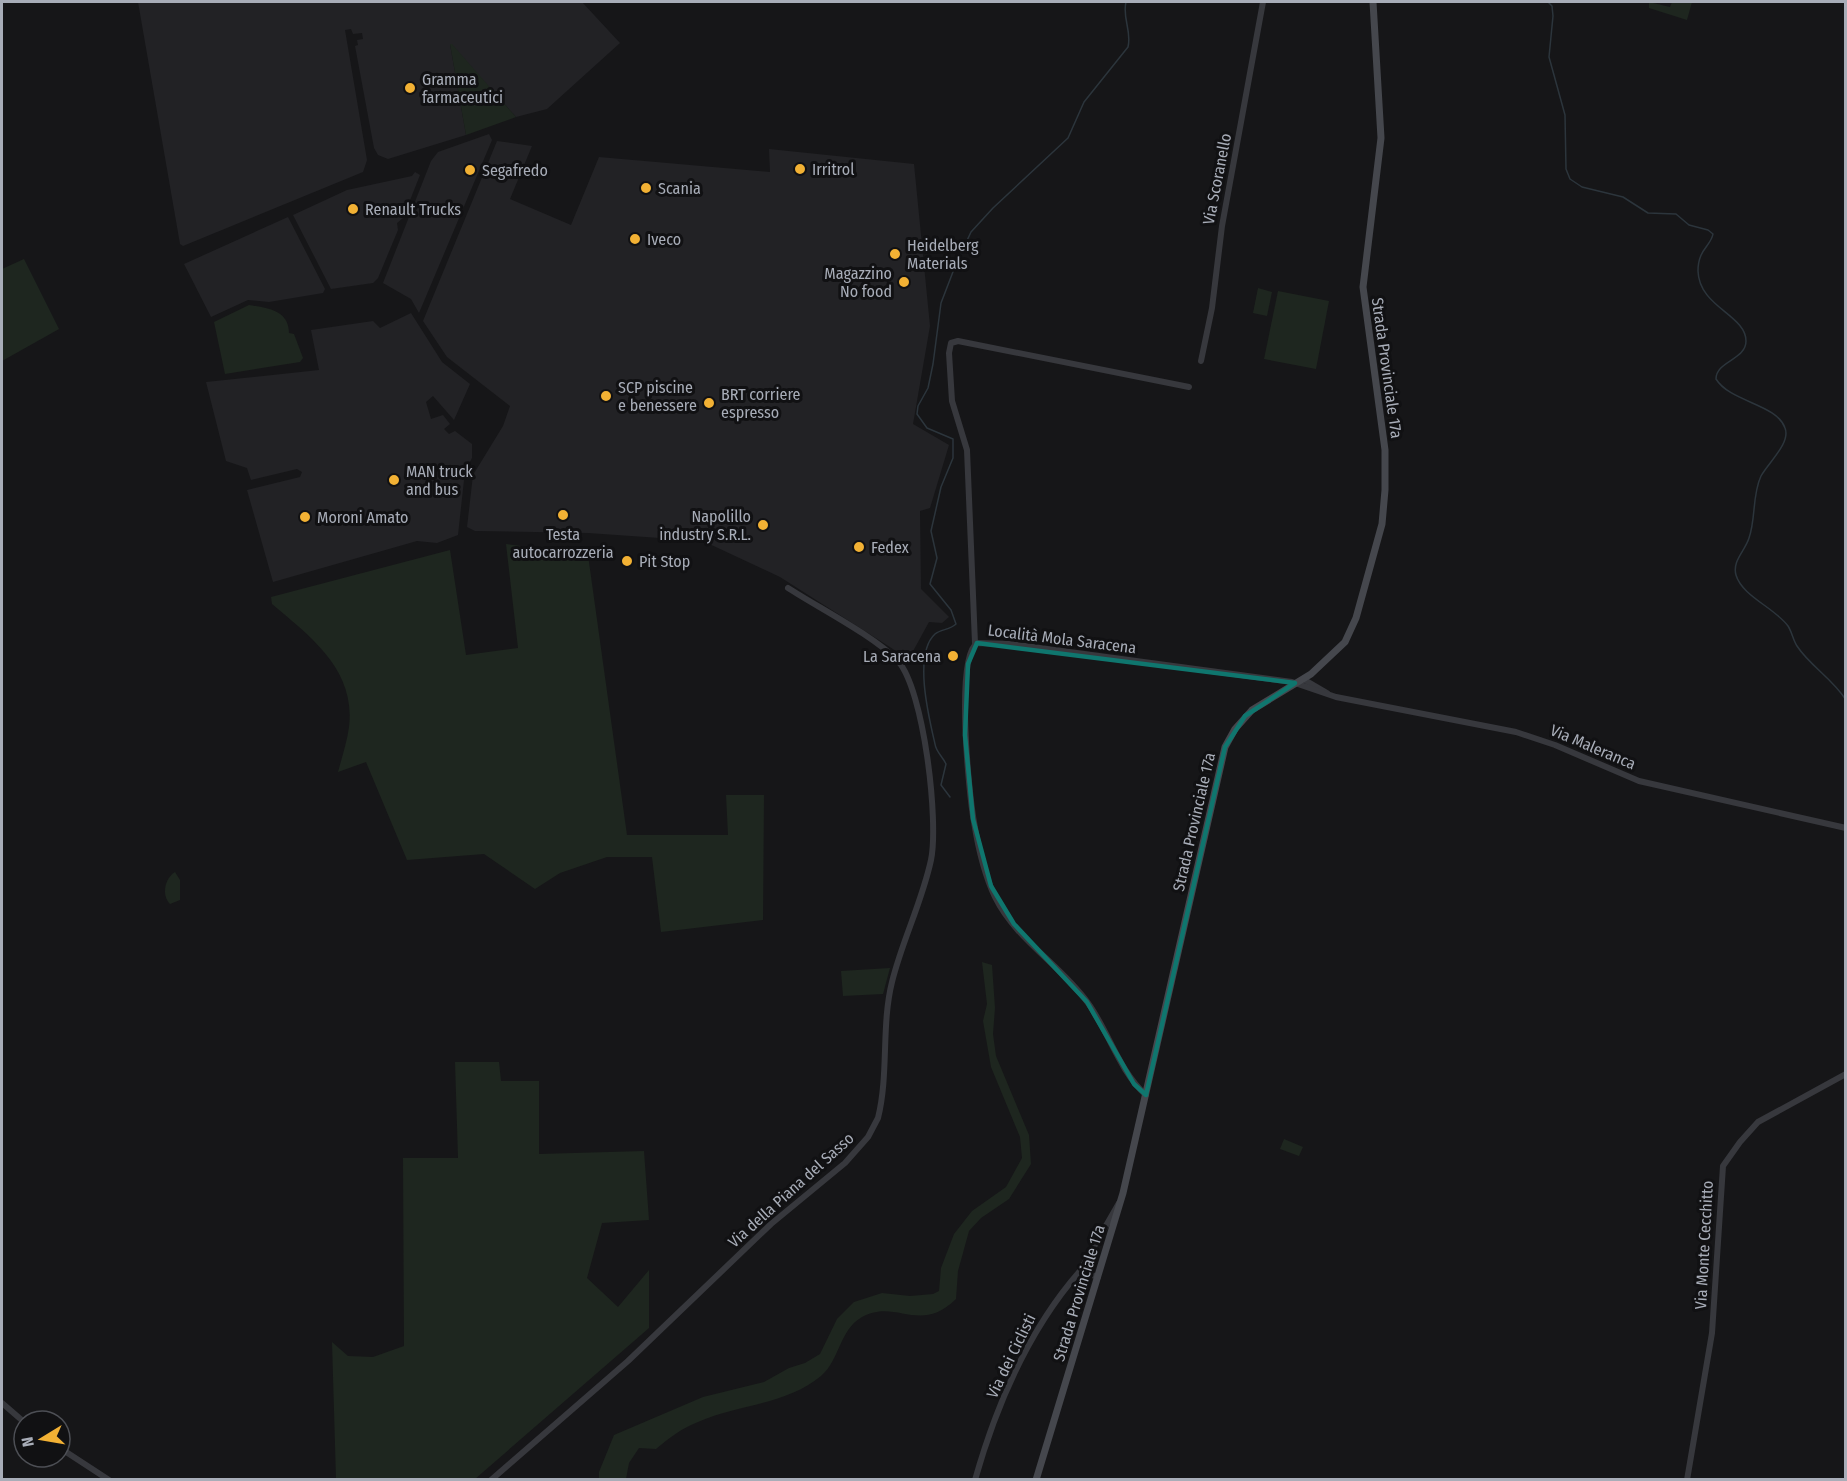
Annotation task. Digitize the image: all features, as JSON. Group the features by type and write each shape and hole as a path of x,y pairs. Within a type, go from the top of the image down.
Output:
{"main road":[{"name":"Strada Provinciale 17a","path":"1036,1479 1121,1200 1225,747 1245,716 1303,679 1332,657 1352,628 1379,538 1384,501 1384,444 1363,294 1363,270 1381,138 1373,2"}],"street":[{"name":"Via Scoranello","path":"1201,361 1212,308 1220,237 1263,2"},
{"path":"975,643 967,450 951,398 949,353 951,343 958,341 1189,387"},
{"name":"Via della Piana del Sasso","path":"491,1479 628,1361 771,1224 845,1163 868,1137 875,1124 880,1106 891,985 928,870 935,822 922,726 905,670 883,649 788,588"},
{"name":"Località Mola Saracena","path":"1146,1095 1131,1080 1087,1002 1014,924 991,886 973,819 965,738 970,649 975,643 1011,644 1295,683 1330,695"},
{"path":"1303,679 1330,695"},
{"name":"Via Maleranca","path":"1330,695 1516,732 1555,745 1639,781 1845,828"},
{"name":"Via Monte Cecchitto","path":"1687,1479 1712,1333 1723,1166 1756,1124 1845,1074"},
{"name":"Via dei Ciclisti","path":"975,1479 988,1438 1028,1346 1046,1316 1080,1271 1121,1200"},
{"path":"1080,1271 1098,1277"},
{"path":"72,1456 109,1479"}],"highlighted area":[{"path":"977,643 1295,683 1245,716 1225,747 1146,1095 1134,1084 1087,1002 1014,924 991,886 973,819 965,735 968,664"}],"shaded area":[{"path":"138,2 582,2 620,43 547,109 516,117 450,44 466,135 388,159 378,155 374,148 355,46 358,45 357,40 363,39 362,33 353,34 351,29 345,30 367,160 363,172 183,246 180,244"},
{"path":"1649,2 1670,7 1672,2 1692,2 1687,20 1649,8"},
{"path":"450,44 452,44 516,117 466,135"},
{"path":"489,134 492,140 419,313 411,299 383,283 431,161 438,152"},
{"path":"497,141 532,146 510,199 571,225 599,157 770,172 769,149 914,164 930,326 913,424 949,445 930,508 920,511 921,589 949,617 942,623 929,622 912,653 901,656 780,577 703,541 588,533 475,531 467,527 473,475 503,426 510,406 447,357 423,321"},
{"path":"415,172 420,175 403,218 397,223 398,230 378,278 373,283 331,289 293,215 347,190 412,176"},
{"path":"288,217 325,289 323,293 269,302 248,300 211,317 184,264"},
{"path":"24,259 59,329 2,361 2,269"},
{"path":"1258,288 1272,292 1267,316 1253,313"},
{"path":"1278,291 1329,301 1316,369 1264,359"},
{"path":"249,305 276,312 285,319 289,333 294,334 303,358 300,362 225,374 214,322"},
{"path":"411,313 442,362 470,384 454,420 433,396 426,402 431,419 443,415 450,424 444,429 449,434 455,431 472,444 472,458 465,471 458,535 437,543 417,541 273,582 247,490 300,477 302,472 297,469 251,480 247,468 226,461 206,382 319,370 311,330 373,321 380,328"},
{"path":"506,544 588,555 627,835 728,835 726,795 764,795 763,920 661,932 652,857 607,857 560,873 535,889 484,854 407,860 366,762 338,772 349,727 349,707 345,688 328,656 272,604 271,597 450,550 466,655 518,648"},
{"path":"175,872 180,880 180,900 170,904 165,887"},
{"path":"982,962 992,965 995,1008 993,1034 996,1056 1029,1135 1031,1164 1009,1199 981,1218 969,1231 958,1271 956,1299 943,1309 931,1314 919,1316 886,1311 862,1317 849,1329 827,1369 807,1386 778,1399 692,1424 656,1449 639,1448 629,1463 626,1479 599,1479 599,1472 614,1435 703,1397 764,1382 789,1368 805,1363 820,1354 837,1319 854,1302 882,1293 910,1296 933,1294 939,1291 941,1268 954,1234 972,1211 1006,1187 1022,1158 1020,1137 991,1067 983,1021 987,1004"},
{"path":"890,968 883,994 843,996 841,971"},
{"path":"455,1062 499,1062 501,1081 539,1081 539,1154 644,1151 649,1220 602,1223 587,1278 618,1307 649,1270 649,1328 475,1479 336,1479 332,1342 348,1356 373,1357 404,1346 403,1158 458,1158"},
{"path":"1284,1139 1303,1147 1299,1156 1280,1149"}],"waterway":[{"path":"950,797 941,785 946,764 936,747 924,687 924,671 928,643 935,634 956,624 951,610 930,584 937,558 931,531 941,487 953,458 953,439 927,428 917,414 918,406 928,388 941,303 971,232 993,208 1068,138 1084,102 1128,47 1126,2"},
{"path":"1548,2 1552,6 1553,16 1549,57 1565,115 1566,169 1570,179 1582,187 1623,197 1648,213 1676,214 1689,225 1708,230 1713,234 1700,258 1698,271 1700,283 1714,302 1739,324 1746,341 1745,347 1721,368 1716,379 1732,393 1773,413 1785,428 1786,434 1782,446 1758,483 1751,530 1737,561 1736,575 1739,582 1752,596 1788,626 1802,653 1846,700"}],"place":[{"name":"Gramma farmaceutici","path":"410,88"},
{"name":"Irritrol","path":"800,169"},
{"name":"Segafredo","path":"470,170"},
{"name":"Scania","path":"646,188"},
{"name":"Renault Trucks","path":"353,209"},
{"name":"Iveco","path":"635,239"},
{"name":"Heidelberg Materials","path":"895,254"},
{"name":"Magazzino No food","path":"904,282"},
{"name":"SCP piscine e benessere","path":"606,396"},
{"name":"BRT corriere espresso","path":"709,403"},
{"name":"MAN truck and bus","path":"394,480"},
{"name":"Testa autocarrozzeria","path":"563,515"},
{"name":"Moroni Amato","path":"305,517"},
{"name":"Napolillo industry S.R.L.","path":"763,525"},
{"name":"Fedex","path":"859,547"},
{"name":"Pit Stop","path":"627,561"},
{"name":"La Saracena","path":"953,656"}]}
